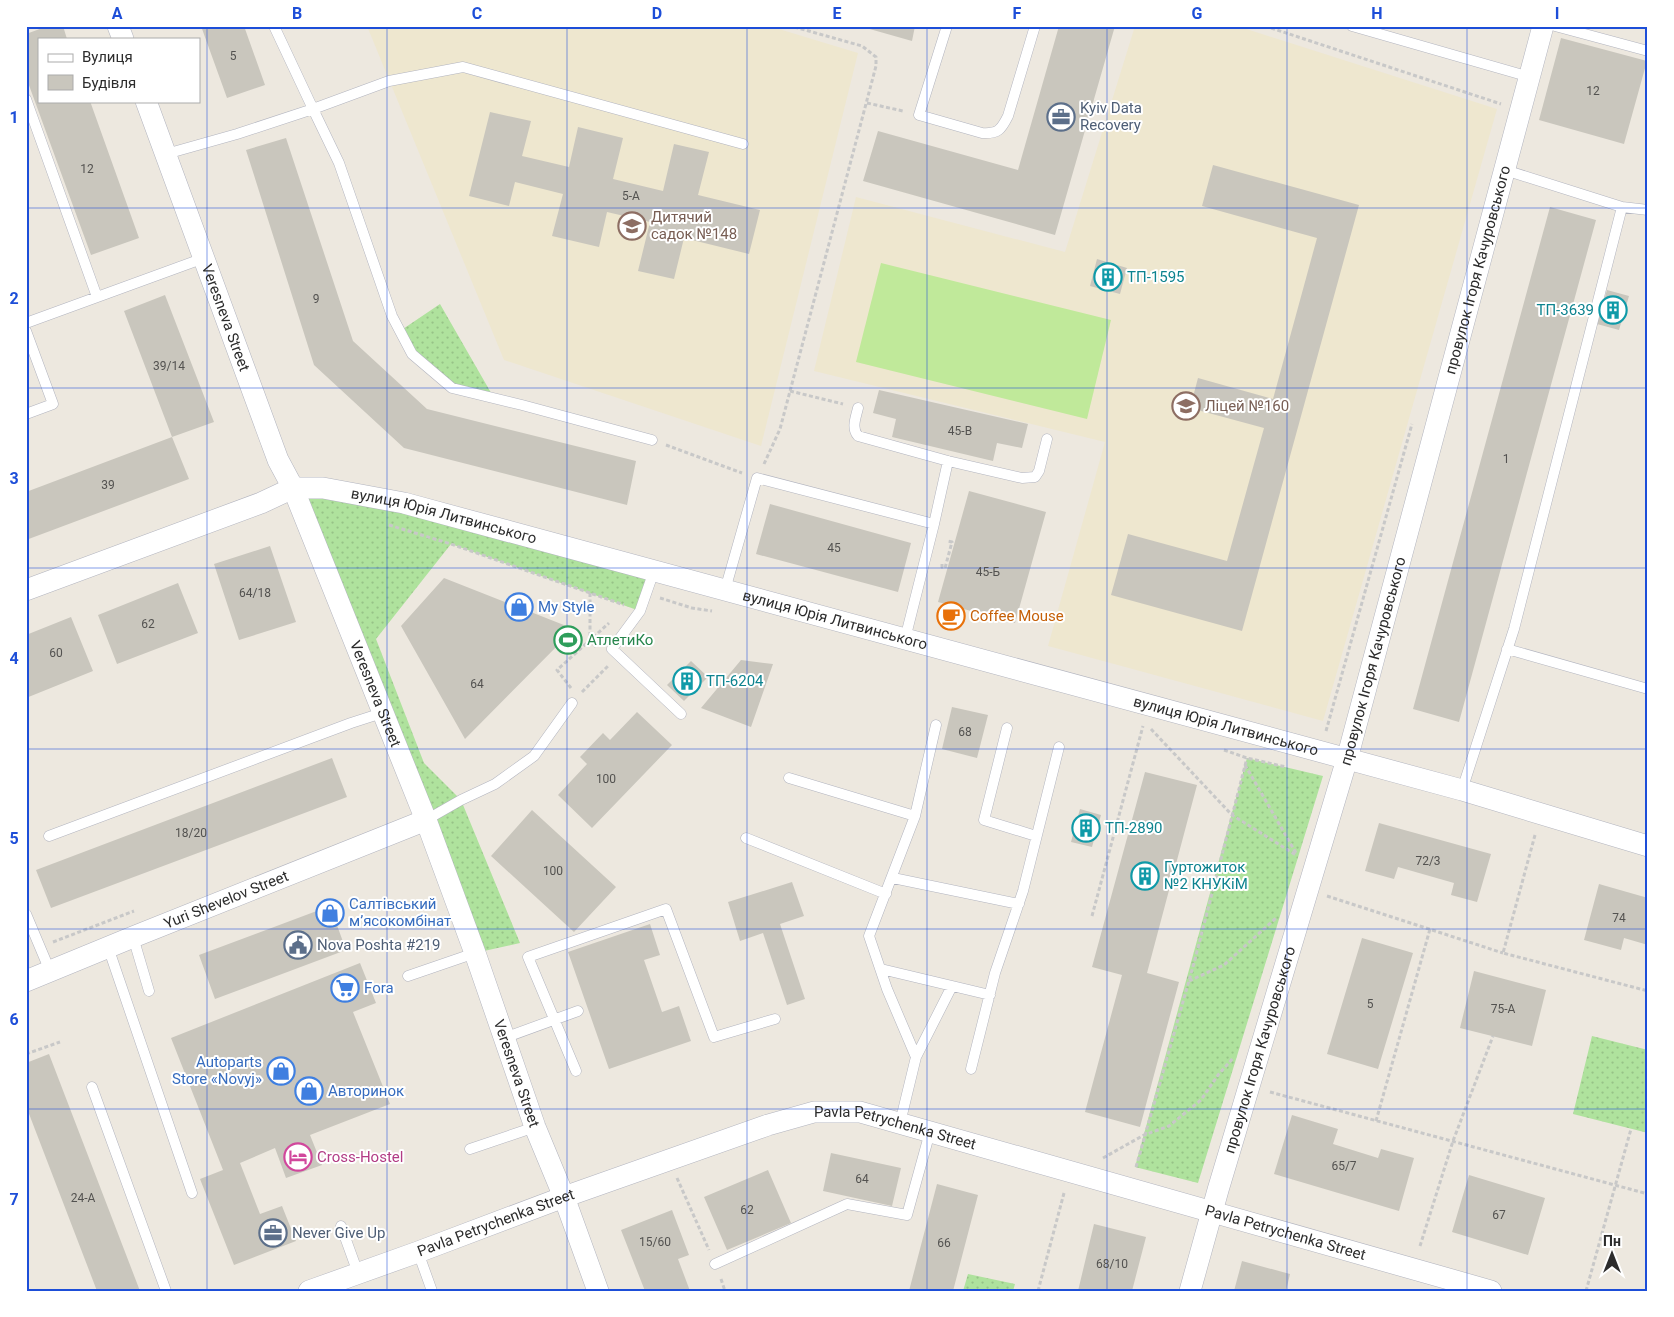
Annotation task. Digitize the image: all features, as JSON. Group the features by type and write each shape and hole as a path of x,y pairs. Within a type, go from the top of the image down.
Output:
{"street":[{"path":"118,26 123,38"},
{"name":"провулок Ігоря Качуровського","path":"1190,1291 1212,1211 1347,760 1544,26"},
{"name":"Veresneva Street","path":"146,102 278,460 293,488 426,820 475,952 535,1127 564,1197 598,1291"},
{"name":"вулиця Юрія Литвинського","path":"26,590 261,503 293,488 323,488 404,503 1462,790 1648,846"},
{"name":"Yuri Shevelov Street","path":"26,981 426,820"},
{"name":"Pavla Petrychenka Street","path":"309,1291 768,1124 814,1112 860,1112 1070,1170 1491,1291"}],"lane":[{"path":"274,26 340,163 392,316 412,354 452,388 652,440"},
{"path":"947,26 919,115 982,134 993,134 1002,128 1008,116 1035,26"},
{"path":"1352,26 1530,76"},
{"path":"1555,26 1648,51"},
{"path":"166,154 237,134 389,81 463,67 742,144"},
{"path":"26,98 97,297"},
{"path":"1505,170 1622,207 1648,210"},
{"path":"1462,790 1516,620 1622,207"},
{"path":"26,323 204,258"},
{"path":"26,331 53,404 26,414"},
{"path":"858,408 854,426 854,432 858,436 948,461 1029,478 1035,477 1039,471 1046,438"},
{"path":"905,639 948,461"},
{"path":"725,590 757,478 934,524"},
{"path":"654,571 640,610 612,649 681,714"},
{"path":"1507,649 1648,689"},
{"path":"426,820 461,800 495,784 534,756 575,699"},
{"path":"49,836 382,713"},
{"path":"916,1057 887,989 870,936 915,816 936,725"},
{"path":"1007,728 984,820 1036,836"},
{"path":"971,1069 990,995 1019,904 1059,747"},
{"path":"789,778 915,816"},
{"path":"746,838 886,894"},
{"path":"893,878 1019,904"},
{"path":"576,1071 528,957 666,909 714,1037 775,1019"},
{"path":"26,914 50,971"},
{"path":"132,937 149,991"},
{"path":"108,947 192,1193"},
{"path":"408,976 475,952"},
{"path":"881,969 990,995"},
{"path":"900,1123 916,1057 952,986"},
{"path":"504,1038 578,1011"},
{"path":"92,1087 166,1291"},
{"path":"470,1149 535,1127"},
{"path":"715,1264 847,1204 907,1215 930,1132"},
{"path":"341,1226 358,1273"},
{"path":"418,1252 432,1291"}],"path":[{"path":"652,440 757,478 780,429 876,66 876,56 862,46 791,26"},
{"path":"1266,26 1502,104"},
{"path":"867,102 919,115"},
{"path":"790,391 858,408"},
{"path":"382,523 451,544 640,610"},
{"path":"590,593 590,640"},
{"path":"615,618 556,670 575,699 619,655"},
{"path":"1092,916 1145,722 1232,815 1298,856 1245,765"},
{"path":"1219,748 1247,758 1290,768"},
{"path":"1135,1167 1188,981 1247,758"},
{"path":"1503,952 1535,835"},
{"path":"1326,895 1503,952 1648,991"},
{"path":"1188,981 1224,965 1281,913"},
{"path":"1376,1121 1430,929"},
{"path":"1420,1246 1453,1141 1493,1036"},
{"path":"26,1054 60,1042"},
{"path":"1103,1158 1144,1135 1169,1126 1201,1100 1218,1075 1238,1052"},
{"path":"1268,1091 1648,1194"},
{"path":"1586,1291 1630,1129"},
{"path":"1038,1291 1070,1170"},
{"path":"668,1181 677,1178 725,1291"}],"shaded area":[{"name":"Дитячий садок №148","path":"367,26 769,26 858,53 761,446 504,360"},
{"name":"Ліцей №160","path":"1135,26 1237,26 1497,109 1323,721 1048,646 1105,442 814,371 856,197 1065,252"}],"green space":[{"path":"881,263 1111,320 1087,419 856,362"},
{"path":"440,304 494,398 452,388 412,354 400,331"},
{"path":"293,488 654,571 640,611 451,544 376,639 424,763 461,800 520,943 475,953"},
{"path":"1247,758 1323,776 1198,1183 1135,1167"},
{"path":"1592,1036 1648,1050 1648,1133 1573,1114"},
{"path":"968,1274 1015,1284 1013,1291 963,1291"}],"building":[{"path":"48,26 63,26 67,38 38,38 38,102 90,102 139,238 91,255 26,77 26,34"},
{"path":"201,26 244,26 265,85 227,98"},
{"path":"859,26 915,26 912,41"},
{"name":"Kyiv Data Recovery","path":"1059,26 1115,26 1055,235 863,181 878,131 1018,170"},
{"path":"1561,38 1647,61 1624,144 1539,120"},
{"path":"490,112 531,121 522,156 569,167 578,127 623,138 613,179 663,191 674,144 709,152 698,195 760,210 749,254 684,238 674,279 638,271 650,222 607,212 599,247 552,236 563,194 515,182 509,206 469,196"},
{"path":"286,138 353,341 427,409 636,461 627,505 404,448 314,365 246,150"},
{"path":"1213,165 1359,205 1242,631 1111,595 1128,534 1227,561 1264,428 1190,408 1198,378 1273,399 1317,238 1202,206"},
{"path":"1550,207 1596,220 1459,722 1413,709"},
{"name":"ТП-1595","path":"1097,259 1127,268 1120,294 1090,286"},
{"name":"ТП-3639","path":"1607,290 1629,296 1619,330 1597,324"},
{"path":"165,295 214,422 172,437 124,311"},
{"path":"879,390 1028,424 1022,448 997,443 993,461 892,437 896,419 873,413"},
{"path":"172,437 189,479 26,540 26,492"},
{"path":"969,491 1046,512 1015,623 938,602"},
{"path":"770,504 911,543 898,592 756,554"},
{"path":"270,546 296,622 239,640 214,564"},
{"path":"444,578 574,629 465,739 401,626"},
{"path":"178,583 198,633 117,664 98,615"},
{"path":"71,617 93,671 26,698 26,635"},
{"path":"741,660 773,664 751,727 701,708"},
{"name":"ТП-6204","path":"691,661 708,677 684,701 667,685"},
{"path":"952,707 988,715 977,758 942,749"},
{"path":"637,712 672,745 592,828 558,795 587,764 580,757 603,733 610,740"},
{"path":"332,758 347,797 51,908 36,870"},
{"name":"Гуртожиток №2 КНУКіМ","path":"1145,772 1197,785 1147,973 1179,982 1140,1127 1085,1112 1122,975 1092,967"},
{"name":"ТП-2890","path":"1080,809 1101,815 1092,847 1071,842"},
{"path":"532,810 616,887 574,932 491,856"},
{"path":"1379,823 1491,854 1477,902 1451,895 1454,883 1398,867 1394,879 1365,871"},
{"path":"792,882 804,916 780,924 805,999 787,1005 763,933 740,941 728,902"},
{"path":"1599,884 1648,898 1648,945 1624,938 1621,950 1584,940"},
{"path":"330,906 346,950 215,999 199,955"},
{"path":"650,924 660,955 644,960 662,1012 679,1006 691,1041 609,1069 568,952"},
{"path":"1362,938 1413,953 1378,1069 1327,1054"},
{"name":"Autoparts Store «Novyj»","path":"360,963 376,1003 353,1012 390,1104 310,1135 322,1165 286,1178 275,1148 240,1163 260,1214 282,1206 296,1241 234,1265 200,1179 223,1170 171,1038"},
{"path":"1474,971 1546,990 1532,1046 1460,1028"},
{"path":"49,1054 140,1291 97,1291 26,1106 26,1063"},
{"path":"1292,1115 1338,1129 1333,1144 1378,1158 1381,1149 1414,1158 1399,1211 1274,1174"},
{"path":"831,1153 901,1168 892,1206 823,1191"},
{"path":"768,1170 791,1223 727,1250 704,1197"},
{"path":"1469,1175 1545,1198 1528,1255 1452,1232"},
{"path":"937,1184 978,1195 953,1291 909,1291"},
{"path":"672,1210 689,1255 678,1259 690,1291 645,1291 621,1230"},
{"path":"1094,1224 1146,1237 1132,1291 1078,1291"},
{"path":"1242,1261 1290,1274 1286,1291 1234,1291"}],"place":[{"name":"Kyiv Data Recovery","path":"1061,117"},
{"name":"Дитячий садок №148","path":"632,226"},
{"name":"ТП-1595","path":"1108,277"},
{"name":"ТП-3639","path":"1613,310"},
{"name":"Ліцей №160","path":"1186,406"},
{"name":"My Style","path":"519,607"},
{"name":"Coffee Mouse","path":"951,616"},
{"name":"АтлетиКо","path":"568,640"},
{"name":"ТП-6204","path":"687,681"},
{"name":"ТП-2890","path":"1086,828"},
{"name":"Гуртожиток №2 КНУКіМ","path":"1145,876"},
{"name":"Салтівський мʼясокомбінат","path":"330,913"},
{"name":"Nova Poshta #219","path":"298,945"},
{"name":"Fora","path":"345,988"},
{"name":"Autoparts Store «Novyj»","path":"281,1071"},
{"name":"Авторинок","path":"309,1091"},
{"name":"Cross-Hostel","path":"298,1157"},
{"name":"Never Give Up","path":"273,1233"}]}
